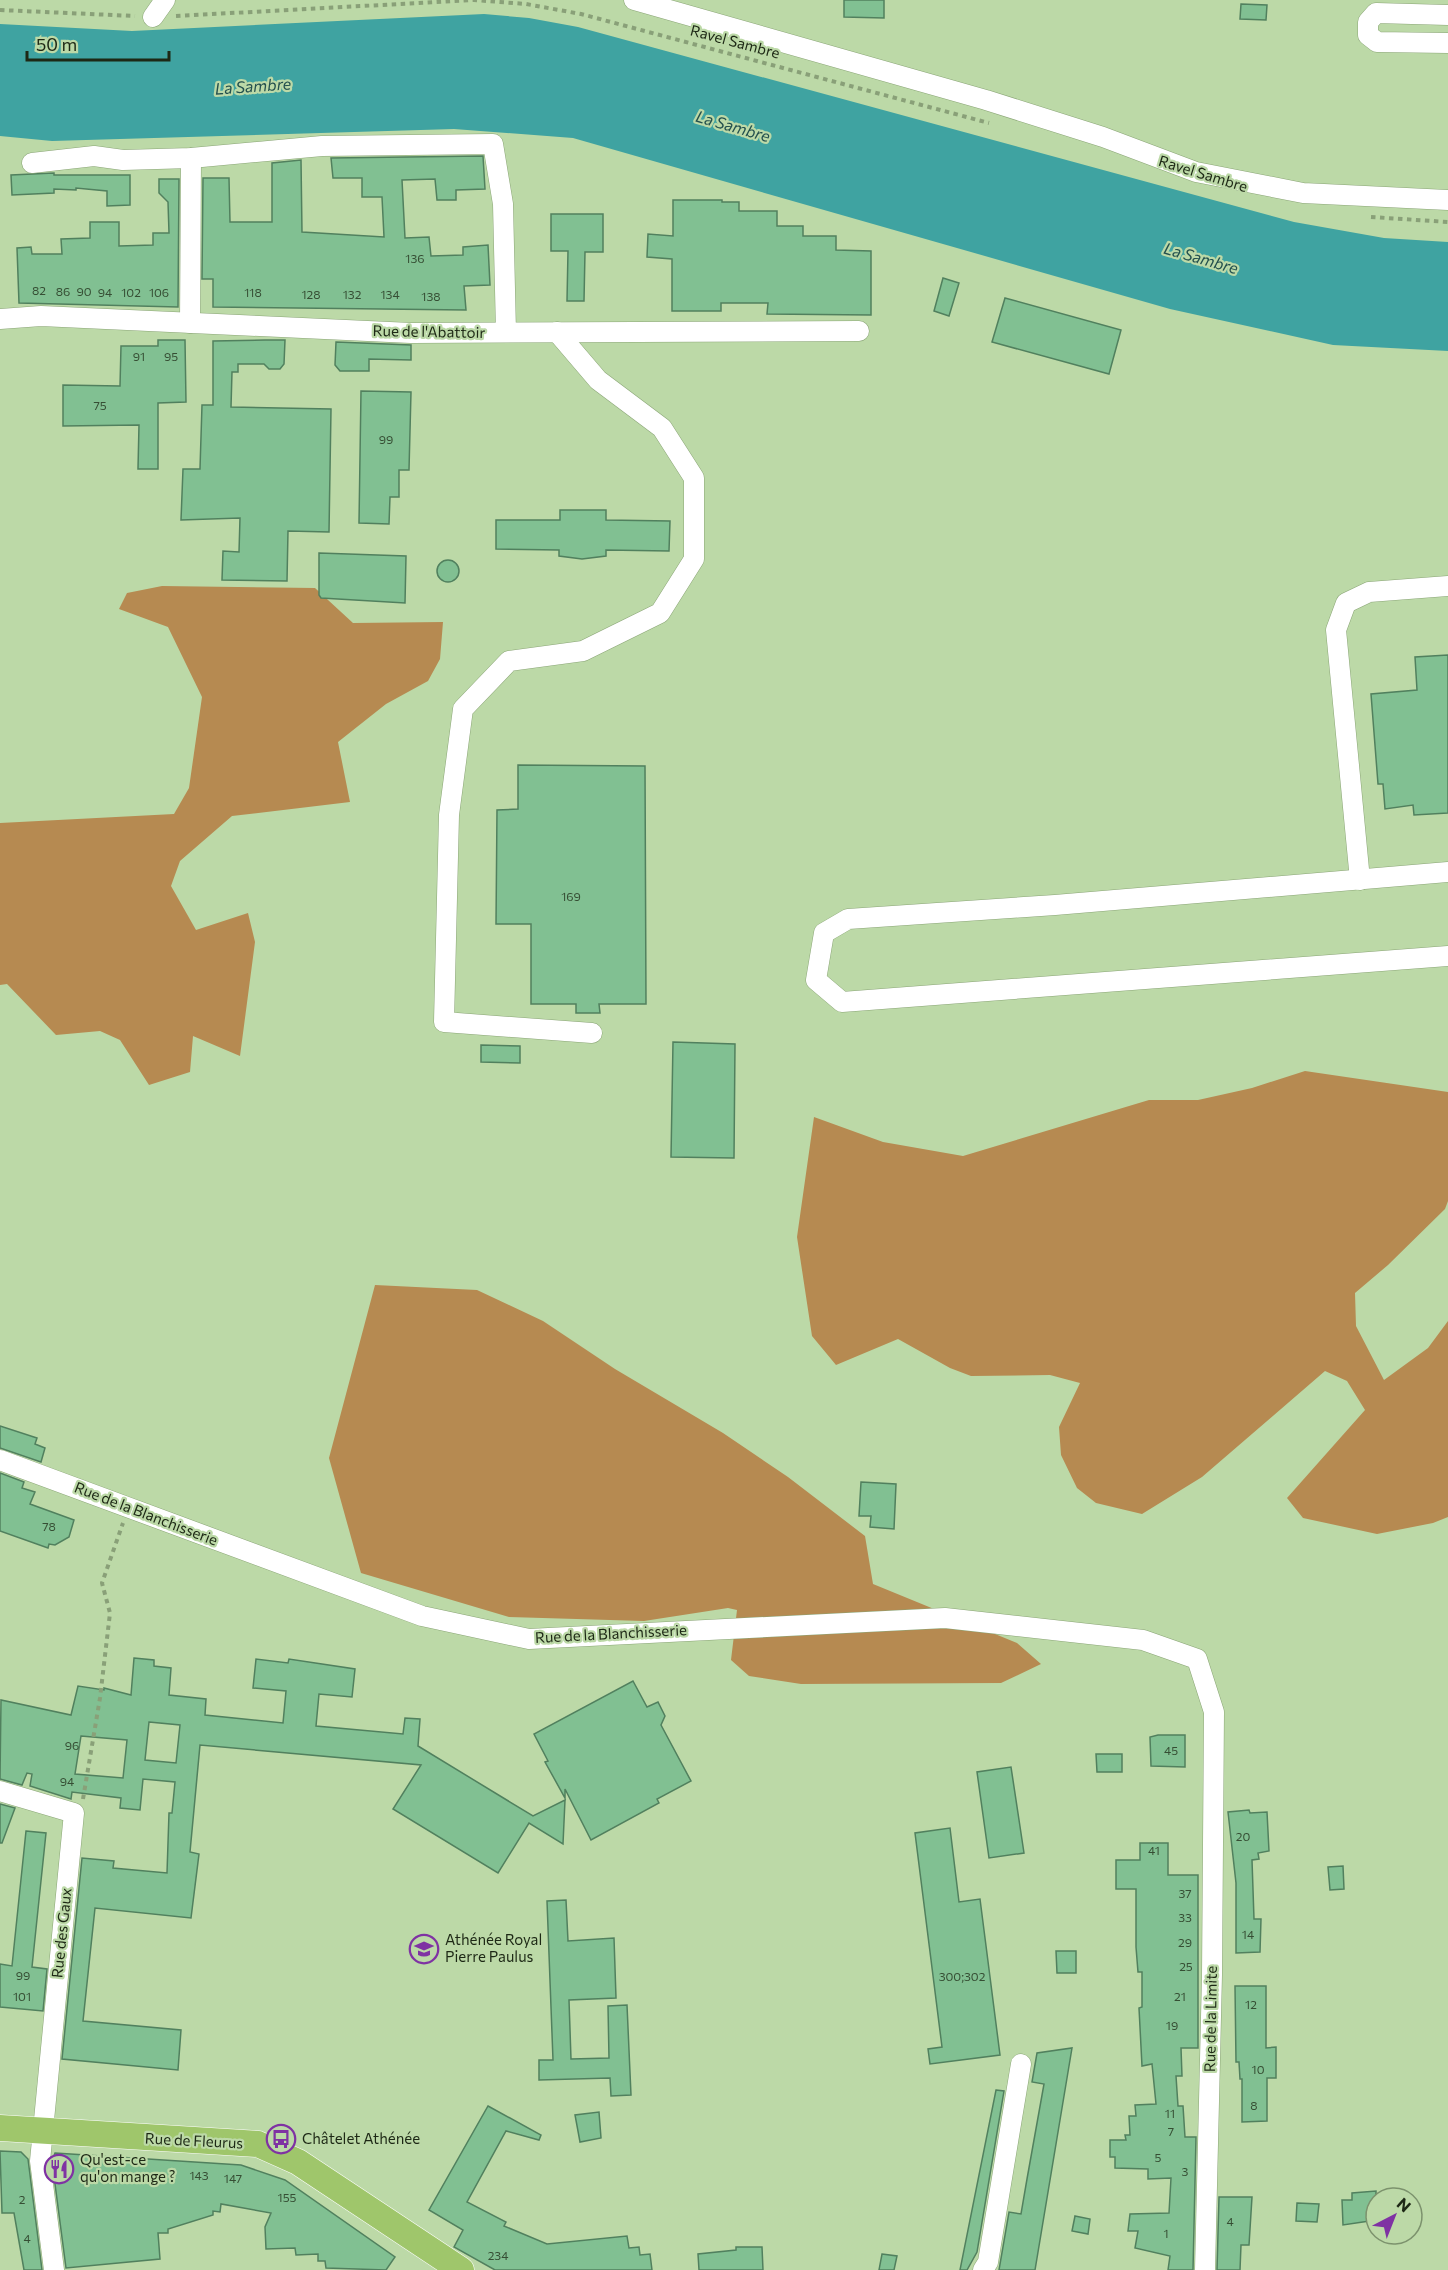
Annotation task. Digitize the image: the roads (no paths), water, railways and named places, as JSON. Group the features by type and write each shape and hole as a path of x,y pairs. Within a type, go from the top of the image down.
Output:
{"main road":[{"name":"Rue de Fleurus","path":"0,2128 258,2144 298,2162 461,2270"}],"street":[{"path":"153,17 165,0"},
{"path":"634,0 986,100 1103,137 1196,172 1303,193 1448,200"},
{"path":"1448,15 1376,13 1368,22 1368,35 1377,42 1448,44"},
{"path":"32,163 94,156 123,160 191,158 322,146 493,144 503,204 506,332"},
{"path":"190,323 191,158"},
{"name":"Rue de l'Abattoir","path":"0,320 41,316 411,333 859,331"},
{"path":"557,332 598,380 662,428 693,478 694,559 660,613 583,651 509,661 462,709 449,815 444,1022 592,1034"},
{"path":"1360,880 1336,630 1346,603 1369,592 1448,586"},
{"path":"1448,872 1055,905 848,919 824,933 816,980 842,1002 1448,956"},
{"name":"Rue de la Blanchisserie","path":"0,1460 422,1616 529,1639 945,1618 1143,1640 1197,1659 1214,1712 1213,1767"},
{"name":"Rue de la Limite","path":"1205,2270 1212,1976 1213,1767"},
{"name":"Rue des Gaux","path":"0,1791 74,1813 39,2161 54,2270"},
{"path":"983,2270 988,2262 1021,2064"}],"water":[{"name":"La Sambre","path":"484,14 529,18 578,27 1294,222 1384,238 1448,242 1448,351 1333,345 1170,309 573,138 454,129 52,141 0,136 0,24 132,31"}],"place":[{"name":"Athénée Royal Pierre Paulus","path":"424,1949"},
{"name":"Châtelet Athénée","path":"281,2139"},
{"name":"Qu'est-ce qu'on mange ?","path":"59,2169"}]}
